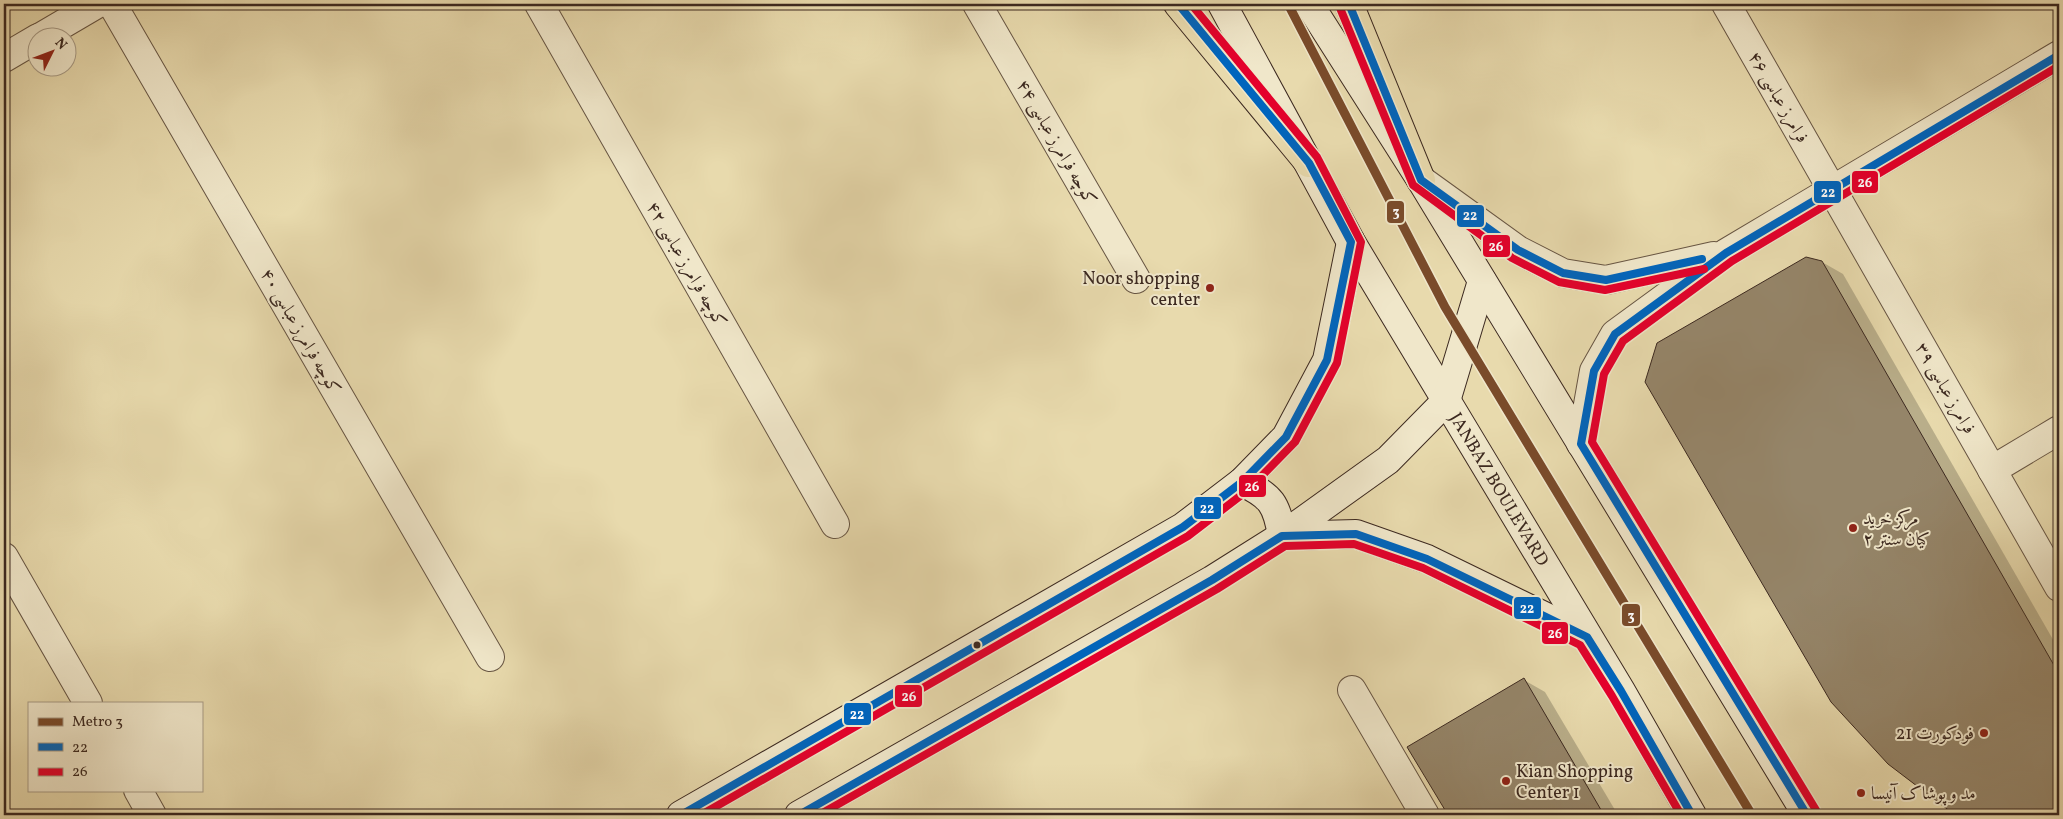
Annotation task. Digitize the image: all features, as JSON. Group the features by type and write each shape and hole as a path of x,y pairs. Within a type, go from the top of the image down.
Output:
{"highway":[{"path":"1178,4 1309,163"},
{"path":"1349,4 1421,180"}],"main road":[{"path":"55,28 97,4"},
{"name":"کوچه فرامرز عباسی ۴۰","path":"112,4 490,657"},
{"name":"کوچه فرامرز عباسی ۴۲","path":"539,4 835,524"},
{"name":"کوچه فرامرز عباسی ۴۴","path":"977,4 1136,279"},
{"name":"JANBAZ BOULEVARD","path":"1222,4 1350,242 1621,691 1692,815"},
{"path":"1309,4 1421,180 1807,815"},
{"name":"فرامرز عباسی ۴۶","path":"1726,4 1832,190"},
{"path":"4,58 28,44"},
{"path":"1581,444 1594,371 1615,334 1726,253 2059,55"},
{"path":"1421,180 1518,250 1563,274 1606,280 1726,253"},
{"name":"فرامرز عباسی ۳۹","path":"1832,190 2059,587"},
{"path":"681,815 1183,527 1242,482 1286,436 1327,360 1350,242"},
{"path":"799,815 1212,580 1282,536 1388,460 1446,401 1482,281"},
{"path":"1992,470 2059,430"},
{"path":"1242,482 1259,490 1273,502 1279,517 1282,536"},
{"path":"1282,536 1356,534 1427,559 1587,637"},
{"path":"4,556 87,702"},
{"path":"1352,690 1425,815"},
{"path":"139,792 152,815"}],"building":[{"name":"مرکز خرید کیان سنتر ۲","path":"1806,257 1822,261 2059,674 2059,815 1955,815 1888,764 1831,702 1645,382 1657,343"},
{"name":"Kian Shopping Center 1","path":"1524,678 1604,815 1448,815 1407,747"}],"metro line":[{"name":"3","path":"1288,4 1445,307 1752,815"}],"transit line":[{"name":"22","path":"681,815 1183,527 1242,482 1286,437 1327,360 1351,242 1309,163 1178,4"},
{"name":"26","path":"701,815 1188,536 1248,490 1295,442 1337,363 1361,242 1317,157 1191,4"},
{"name":"22","path":"1349,4 1421,180 1518,250 1563,273 1606,280 1702,259"},
{"name":"26","path":"1340,8 1413,185 1512,258 1559,282 1605,290 1704,269"},
{"name":"22","path":"1807,815 1581,444 1594,371 1615,334 1726,253 2059,55"},
{"name":"26","path":"1816,810 1592,442 1604,374 1623,341 1732,261 2059,66"},
{"name":"22","path":"799,815 1212,580 1282,536 1356,534 1427,559 1587,637 1621,691 1692,815"},
{"name":"26","path":"819,815 1217,589 1285,546 1354,544 1423,568 1580,645 1681,815"}],"place":[{"name":"Noor shopping center","path":"1210,288"},
{"name":"مرکز خرید کیان سنتر ۲","path":"1853,528"},
{"name":"فودکورت 21","path":"1984,733"},
{"name":"Kian Shopping Center 1","path":"1506,781"},
{"name":"مد و پوشاک آنیسا","path":"1861,793"}]}
